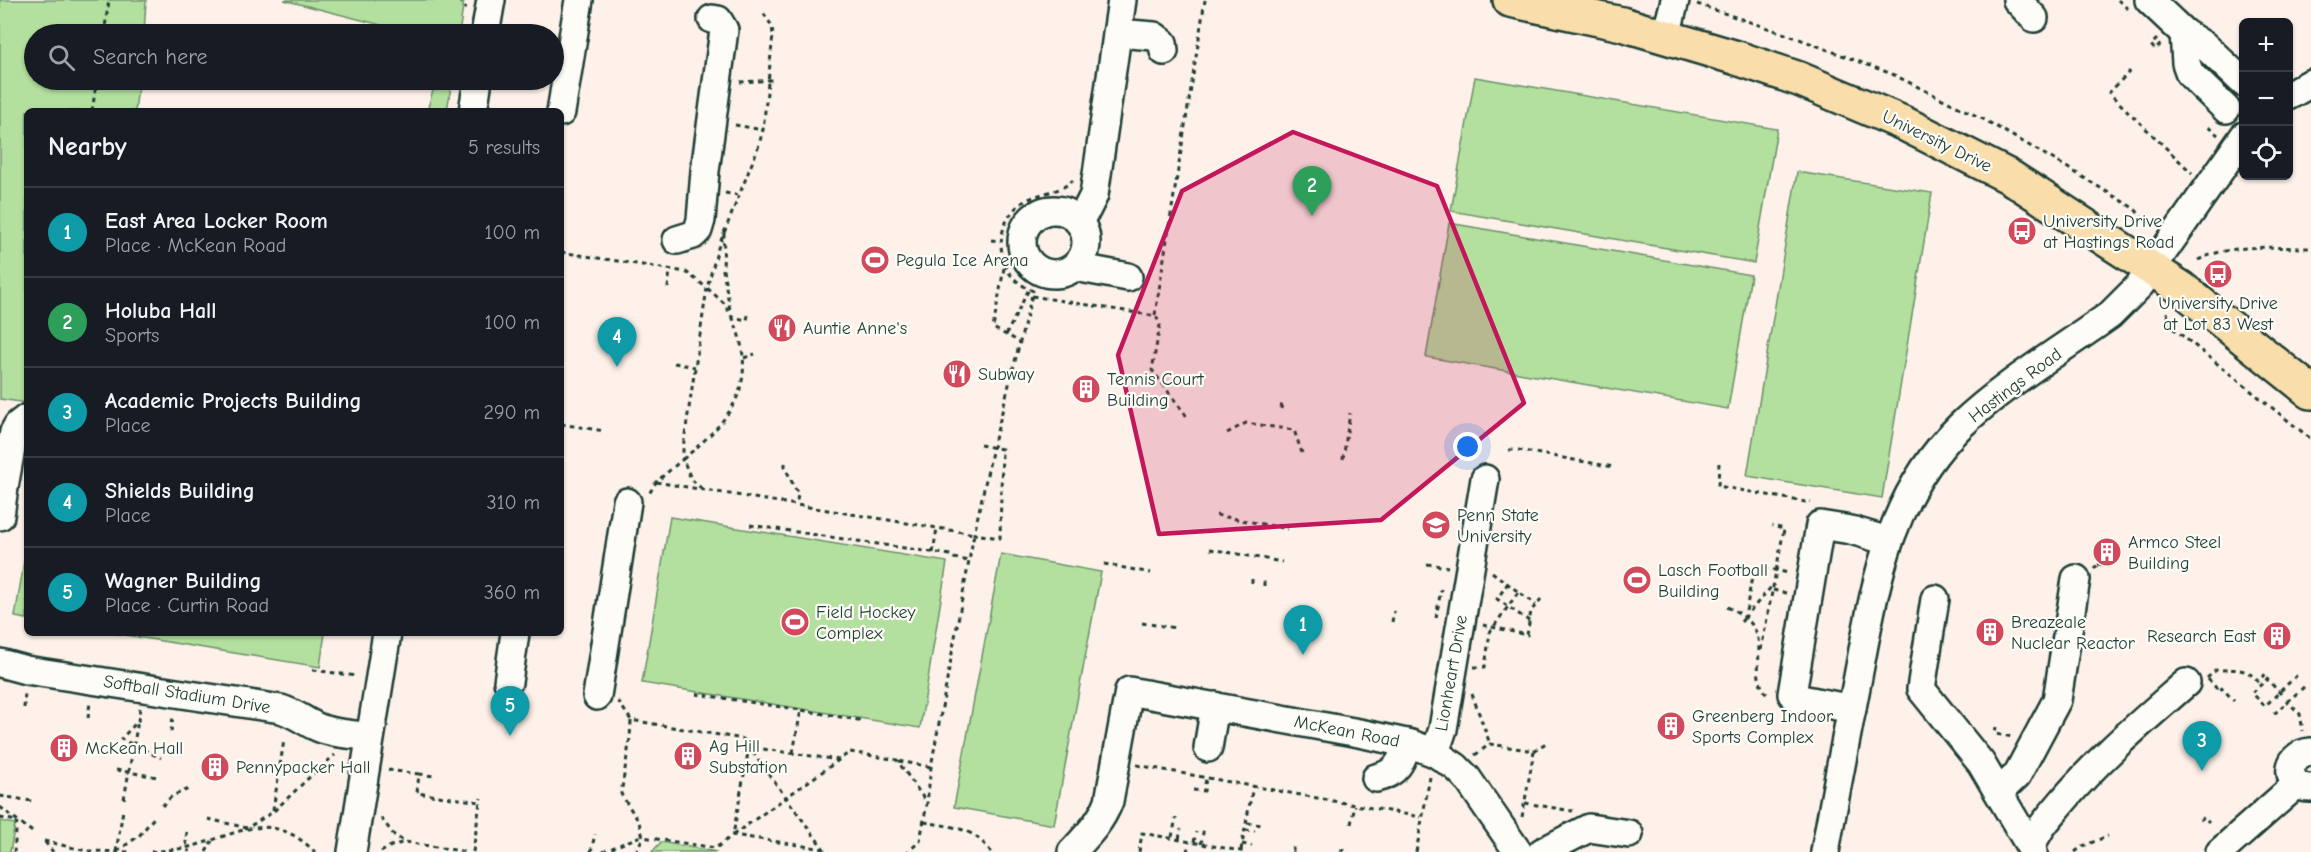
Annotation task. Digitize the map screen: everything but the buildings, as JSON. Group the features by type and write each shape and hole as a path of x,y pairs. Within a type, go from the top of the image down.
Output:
{"main road":[{"name":"University Drive","path":"1510,0 1578,13 1666,36 1798,79 1903,123 2010,177 2151,268 2199,301 2311,392"}],"street":[{"path":"562,108 579,0"},
{"path":"1078,219 1087,209 1094,195 1122,0"},
{"path":"2149,0 2173,38 2190,74 2226,109"},
{"path":"1666,36 1685,2"},
{"path":"479,5 483,24"},
{"path":"677,240 693,235 698,230 724,30 718,20 712,19"},
{"path":"1117,33 1154,36 1163,43 1164,51"},
{"path":"2173,38 2205,46 2239,78"},
{"path":"2293,93 2311,82"},
{"path":"473,108 476,90"},
{"name":"Hastings Road","path":"1825,852 1876,580 1893,526 1912,488 1959,428 1987,402 2125,303 2239,143"},
{"path":"1061,211 1078,219 1087,242 1084,256 1075,267 1064,273 1051,275 1039,272 1029,264 1023,253 1021,241 1024,228 1032,218 1042,212 1061,211"},
{"path":"1075,267 1128,277"},
{"path":"0,516 2,486 14,432 24,420"},
{"name":"Lionheart Drive","path":"1435,753 1443,729 1454,583 1485,479"},
{"path":"606,696 637,501"},
{"path":"1852,709 1796,698 1792,694 1820,525 1851,530 1888,542"},
{"path":"1999,792 2017,776 2057,700 2076,579"},
{"path":"1935,599 1921,689 1981,763 2032,850"},
{"path":"352,852 387,636"},
{"path":"508,682 515,636"},
{"name":"Softball Stadium Drive","path":"0,663 27,670 281,709 294,713 324,729 370,737"},
{"path":"2032,850 2036,833 2082,779 2111,750 2196,680"},
{"name":"McKean Road","path":"1116,760 1129,691 1407,743 1435,753 1456,767 1467,778 1518,852"},
{"path":"1208,748 1215,706"},
{"path":"2220,852 2304,786 2292,778 2291,769 2292,763 2307,740"},
{"path":"1376,778 1387,776 1396,768 1403,758 1407,743"},
{"path":"1072,852 1099,823 1105,812 1116,760"},
{"path":"1542,852 1589,828 1629,834"}],"path":[{"path":"105,24 109,0"},
{"path":"459,0 479,5"},
{"path":"1188,418 1152,370 1160,325 1155,315 1205,0"},
{"path":"1685,2 1794,37 1902,80 1983,119 2063,165 2135,209 2146,223"},
{"path":"704,490 691,479 683,459 683,448 707,288 725,228 758,148 763,130 771,80 773,35 772,26 762,11"},
{"path":"2148,52 2173,38"},
{"path":"2130,71 2109,93 2196,177"},
{"path":"717,84 771,80"},
{"path":"92,108 95,90"},
{"path":"712,122 763,130"},
{"path":"1020,342 993,328 1005,266 1001,241 1004,224 1014,208 1031,198 1062,188 1075,178"},
{"path":"725,228 723,270 732,317"},
{"path":"991,240 1001,241"},
{"path":"2198,260 2210,254 2229,250 2311,248"},
{"path":"564,252 686,272 723,302 732,317 742,343 744,358 741,388 728,415 708,438 637,501"},
{"path":"908,852 920,841 968,561 993,447 1033,291 1016,281 1005,266"},
{"path":"668,288 670,270"},
{"path":"1006,335 1029,289"},
{"path":"1032,296 1155,315"},
{"path":"2167,312 2169,325 2311,439"},
{"path":"732,317 747,320 748,315"},
{"path":"997,336 999,331"},
{"path":"744,358 755,354"},
{"path":"674,363 696,367"},
{"path":"1281,410 1282,402"},
{"path":"1343,459 1350,413"},
{"path":"1227,433 1246,423 1294,430 1302,453"},
{"path":"564,424 605,431"},
{"path":"656,482 999,538 1002,448 980,445"},
{"path":"1509,450 1614,467"},
{"path":"785,463 798,495 796,505"},
{"path":"1719,463 1717,487 1820,505 1820,525"},
{"path":"1216,515 1288,529"},
{"path":"750,525 951,555 954,558 968,561"},
{"path":"1760,658 1784,529 1772,526"},
{"path":"933,553 937,528"},
{"path":"1210,549 1282,562"},
{"path":"1104,564 1151,573"},
{"path":"1426,564 1454,583 1436,618"},
{"path":"2098,564 2110,565"},
{"path":"1491,571 1536,605"},
{"path":"1745,617 1753,571"},
{"path":"1508,583 1497,599 1530,621"},
{"path":"1741,622 1774,585"},
{"path":"1480,667 1486,667 1490,632 1519,591"},
{"path":"1481,624 1528,635 1531,611 1541,599"},
{"path":"1727,607 1745,617 1757,636"},
{"path":"1392,622 1394,611"},
{"path":"1142,623 1176,628"},
{"path":"313,670 364,677"},
{"path":"2196,680 2216,670 2245,670 2258,681 2264,675 2280,693"},
{"path":"2267,679 2252,693 2264,706 2297,675"},
{"path":"2196,680 2219,691 2222,688 2234,701"},
{"path":"2274,714 2306,685"},
{"path":"124,799 143,687"},
{"path":"1471,690 1490,744"},
{"path":"696,694 864,722"},
{"path":"606,696 631,720 743,739 825,851"},
{"path":"2287,701 2300,714 2307,740"},
{"path":"793,753 801,710"},
{"path":"631,720 621,794 639,822 643,836 636,852"},
{"path":"138,721 121,739 161,758"},
{"path":"273,812 284,740"},
{"path":"1468,760 1490,744 1534,751 1546,743"},
{"path":"749,747 838,760"},
{"path":"733,835 749,747"},
{"path":"151,852 187,848 247,828 273,812 317,770 344,749"},
{"path":"1519,821 1525,803 1534,751"},
{"path":"603,852 643,836 716,848 850,752 931,767"},
{"path":"1416,852 1435,753"},
{"path":"897,760 927,803"},
{"path":"1116,760 1421,818"},
{"path":"116,770 158,777"},
{"path":"388,770 434,776"},
{"path":"419,774 417,793 481,800 473,852"},
{"path":"1193,790 1204,791 1206,778"},
{"path":"1139,852 1142,833 1242,852 1254,786"},
{"path":"162,806 172,796 191,788"},
{"path":"0,796 32,801"},
{"path":"1525,803 1586,813 1589,828"},
{"path":"1351,824 1355,805"},
{"path":"0,807 35,834"},
{"path":"116,852 123,810"},
{"path":"116,852 139,836 156,815"},
{"path":"2200,820 2204,817 2209,822"},
{"path":"0,818 17,821"},
{"path":"380,818 394,835 405,842 467,852"},
{"path":"1172,837 1176,818"},
{"path":"208,819 247,828 270,828 284,831 299,838 315,852"},
{"path":"14,852 17,821"},
{"path":"924,822 970,832 982,840 991,852"},
{"path":"1247,822 1263,825"},
{"path":"1200,844 1204,826"},
{"path":"1179,839 1181,829"},
{"path":"1245,830 1255,831"},
{"path":"187,832 189,852"},
{"path":"1187,852 1196,832"},
{"path":"591,852 596,834"},
{"path":"733,835 825,851"},
{"path":"2075,852 2083,846 2108,836"},
{"path":"206,852 213,839"},
{"path":"53,852 44,841 87,851 131,852"},
{"path":"381,852 405,842"},
{"path":"1242,844 1252,846"},
{"path":"1293,844 1293,852"}],"highlighted area":[{"path":"1293,132 1437,186 1524,403 1381,520 1159,534 1118,355 1182,191"}],"green space":[{"path":"0,0 146,0 145,24 24,24 24,90 138,90 135,108 24,108 24,403 0,399"},
{"path":"284,0 464,0 460,24 377,24"},
{"path":"1475,77 1777,129 1754,263 1451,211"},
{"path":"433,90 450,90 447,108 428,108"},
{"path":"1797,172 1932,193 1882,498 1747,476"},
{"path":"1449,223 1751,275 1728,409 1426,357"},
{"name":"Field Hockey Complex","path":"670,517 947,562 920,728 642,683"},
{"path":"1001,554 1101,572 1054,825 954,807"},
{"path":"24,562 24,618 15,617"},
{"path":"131,636 325,636 320,667"},
{"path":"0,821 15,824 10,852 0,852"},
{"path":"661,842 717,852 652,852"}],"place":[{"name":"Holuba Hall","path":"1312,216"},
{"name":"University Drive at Hastings Road","path":"2022,231"},
{"name":"Pegula Ice Arena","path":"875,260"},
{"name":"University Drive at Lot 83 West","path":"2218,274"},
{"name":"Auntie Anne's","path":"782,328"},
{"name":"Shields Building","path":"617,367"},
{"name":"Subway","path":"957,374"},
{"name":"Tennis Court Building","path":"1086,389"},
{"name":"Penn State University","path":"1436,525"},
{"name":"Armco Steel Building","path":"2107,552"},
{"name":"Lasch Football Building","path":"1637,580"},
{"name":"Field Hockey Complex","path":"795,622"},
{"name":"Breazeale Nuclear Reactor","path":"1990,632"},
{"name":"Research East","path":"2277,636"},
{"name":"East Area Locker Room","path":"1303,655"},
{"name":"Greenberg Indoor Sports Complex","path":"1671,726"},
{"name":"Wagner Building","path":"510,736"},
{"name":"McKean Hall","path":"64,748"},
{"name":"Ag Hill Substation","path":"688,756"},
{"name":"Pennypacker Hall","path":"215,767"},
{"name":"Academic Projects Building","path":"2202,771"}]}
